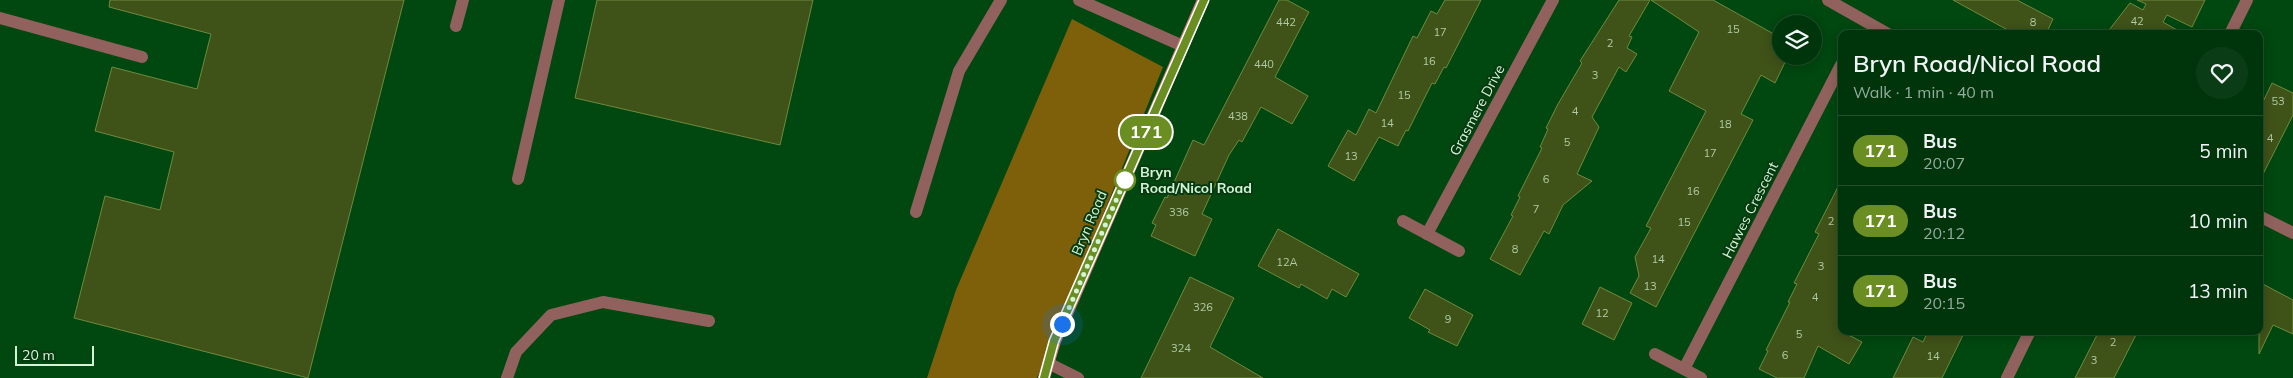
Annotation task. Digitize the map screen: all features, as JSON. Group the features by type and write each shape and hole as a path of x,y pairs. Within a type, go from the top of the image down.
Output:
{"main road":[{"name":"Bryn Road","path":"1044,378 1054,341 1204,0"}],"street":[{"path":"456,26 463,0"},
{"path":"518,179 559,0"},
{"path":"916,212 959,71 1001,0"},
{"path":"1079,0 1183,46"},
{"name":"Grasmere Drive","path":"1426,234 1553,0"},
{"path":"1828,0 1880,30"},
{"path":"2232,30 2247,0"},
{"path":"0,18 142,57"},
{"path":"1859,30 1864,22"},
{"name":"Hawes Crescent","path":"1684,370 1838,71"},
{"path":"2263,218 2293,233"},
{"path":"1403,221 1459,251"},
{"path":"507,378 516,352 551,315 603,302 709,321"},
{"path":"2007,378 2028,335"},
{"path":"1655,354 1701,378"},
{"path":"1048,363 1078,378"}],"shaded area":[{"path":"1072,19 1163,67 1037,378 927,378 956,290"}],"building":[{"path":"110,0 404,0 308,378 74,318 105,196 160,210 174,152 95,131 112,67 197,89 211,34 109,7"},
{"path":"597,0 813,0 780,145 575,98"},
{"path":"1279,0 1287,0 1309,12 1275,77 1308,96 1292,124 1261,107 1242,142 1239,140 1229,155 1202,214 1212,219 1195,256 1151,236 1156,225 1152,223 1165,197 1167,198 1193,140 1204,145"},
{"path":"1445,0 1481,0 1446,68 1444,67 1435,84 1432,83 1408,131 1406,130 1398,146 1379,137 1354,181 1328,166 1348,130 1356,135 1369,109 1376,113 1413,36 1417,38 1431,11 1437,14"},
{"path":"1619,0 1650,0 1629,36 1632,37 1627,48 1637,54 1626,72 1619,67 1592,117 1599,127 1577,174 1592,181 1563,205 1549,234 1544,231 1520,275 1490,259 1513,216 1511,215 1520,197 1518,196 1542,148 1540,147 1548,129 1546,128 1582,63 1580,61"},
{"path":"1651,0 1713,0 1772,33 1772,65 1784,65 1775,83 1761,75 1741,114 1753,120 1656,307 1630,293 1639,276 1635,257 1651,228 1646,226 1706,111 1669,91 1699,32"},
{"path":"1953,0 2017,0 2053,19 2048,30 2008,30"},
{"path":"2137,0 2205,0 2192,27 2167,15 2163,22 2177,30 2109,30 2130,3 2143,10 2146,4"},
{"path":"2272,83 2293,93 2293,115 2263,174 2263,102"},
{"path":"1838,187 1838,335 1849,335 1862,342 1849,364 1818,346 1804,378 1777,378 1759,369 1768,351 1766,350 1790,302 1788,302 1797,284 1794,283 1819,234 1815,232"},
{"path":"1278,229 1359,274 1346,297 1332,289 1327,299 1301,284 1299,288 1258,266"},
{"path":"1190,277 1234,298 1210,347 1263,378 1141,378"},
{"path":"2263,284 2293,300 2293,334 2273,325 2259,354 2259,335 2263,335"},
{"path":"1600,287 1632,303 1614,340 1582,324"},
{"path":"1425,289 1473,315 1457,346 1428,332 1430,330 1409,318"},
{"path":"1926,335 1963,335 1942,378 1893,378 1913,337 1923,342"},
{"path":"2097,335 2136,335 2114,378 2075,378"}],"bus line":[{"name":"171","path":"1044,378 1054,341 1204,0"}],"place":[{"name":"Bryn Road/Nicol Road","path":"1125,180"}],"route":[{"path":"1062,324 1125,180"}]}
